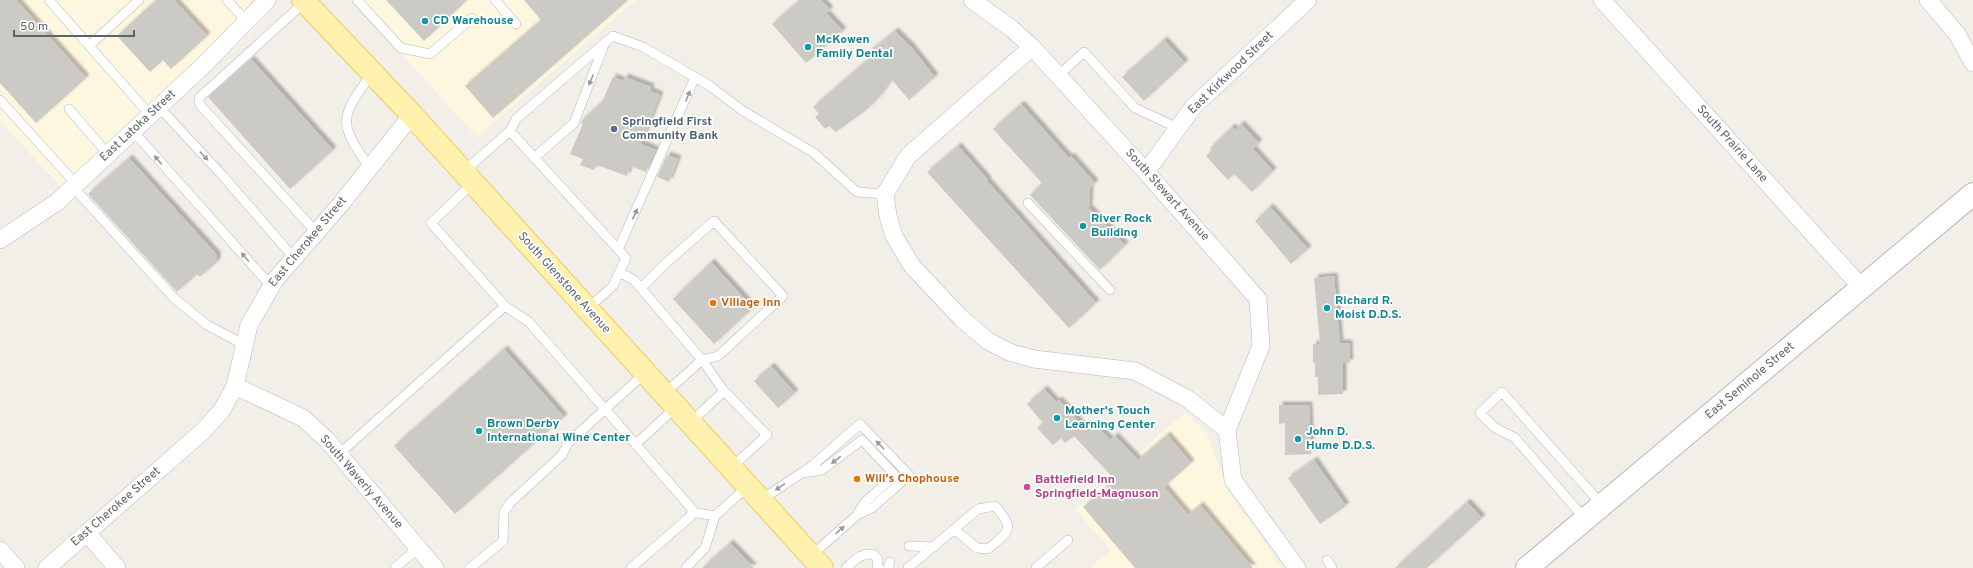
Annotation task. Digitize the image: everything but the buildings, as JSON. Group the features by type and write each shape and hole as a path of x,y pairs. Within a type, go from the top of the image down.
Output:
{"main road":[{"name":"South Glenstone Avenue","path":"304,1 412,115 754,493 816,564"}],"street":[{"name":"East Latoka Street","path":"0,240 57,202 247,22 267,0"},
{"name":"South Stewart Avenue","path":"972,0 997,17 1032,48 1146,172 1258,299 1261,346 1226,430"},
{"name":"South Prairie Lane","path":"1602,0 1862,288"},
{"path":"1928,0 1957,34 1973,63"},
{"name":"East Kirkwood Street","path":"1146,172 1194,106 1300,3"},
{"path":"1032,48 908,156 885,194 888,216 894,236 912,266 961,318 988,341 1009,352 1034,360 1135,371 1188,399 1226,430 1233,480 1297,568"},
{"name":"East Cherokee Street","path":"47,568 202,432 222,410 235,386 249,325 271,286 370,168 412,115"},
{"name":"East Seminole Street","path":"1527,568 1973,194"},
{"name":"South Waverly Avenue","path":"235,386 303,418 327,440 435,568"},
{"path":"87,533 117,568"},
{"path":"0,550 16,568"}],"lane":[{"path":"49,0 89,46 154,111 222,175 294,258"},
{"path":"89,46 139,0"},
{"path":"227,0 247,22"},
{"path":"357,0 401,48 430,54 472,18"},
{"path":"495,0 516,24"},
{"path":"304,1 200,97 199,101 201,106 316,232"},
{"path":"631,568 691,516 692,509 529,322 505,306 432,223 468,177 510,131 516,118 613,36 636,44 710,86 743,112 814,153 857,192 885,194"},
{"path":"534,158 574,123 605,43"},
{"path":"1058,76 1084,52 1135,108 1178,128"},
{"path":"370,168 353,144 347,127 346,115 351,102 372,73"},
{"path":"618,250 680,114 695,77"},
{"path":"0,100 174,298 207,325 245,345"},
{"path":"69,109 108,154"},
{"path":"133,131 271,286"},
{"path":"510,131 626,258 613,286 587,309"},
{"path":"1028,203 1110,290"},
{"path":"636,444 677,408 702,360 718,356 783,296 714,221 666,263 641,288"},
{"path":"619,272 634,280 702,360 724,391 766,435 731,468"},
{"path":"339,454 505,306"},
{"path":"470,568 503,541 504,512 510,503 562,455 568,443 604,408 645,372"},
{"path":"677,408 724,391"},
{"path":"1585,519 1515,438 1494,427 1480,413 1502,392 1602,505"},
{"path":"800,473 860,424 908,475 872,508 857,515"},
{"path":"692,512 714,516 754,493 800,473 822,470 862,440 895,475 865,502 857,515 816,564"},
{"path":"908,568 978,508 995,506 1006,519 1008,526 1006,534 988,549 977,548 954,529"},
{"path":"686,568 705,548 714,516"},
{"path":"1036,568 1068,540"},
{"path":"909,546 934,546"},
{"path":"395,568 418,548"},
{"path":"846,568 861,555 873,554 878,559 877,565 879,568"}],"shaded area":[{"path":"0,0 257,0 268,13 253,31 69,196 0,121"},
{"path":"352,0 636,0 477,137"},
{"path":"1185,412 1207,434 1229,493 1282,568 1090,568 1111,550 1075,509"}],"place":[{"name":"CD Warehouse","path":"425,21"},
{"name":"McKowen Family Dental","path":"808,47"},
{"name":"Springfield First Community Bank","path":"614,129"},
{"name":"River Rock Building","path":"1083,226"},
{"name":"Village Inn","path":"713,303"},
{"name":"Richard R. Moist D.D.S.","path":"1327,308"},
{"name":"Mother's Touch Learning Center","path":"1057,418"},
{"name":"Brown Derby International Wine Center","path":"479,431"},
{"name":"John D. Hume D.D.S.","path":"1298,439"},
{"name":"Will's Chophouse","path":"857,479"},
{"name":"Battlefield Inn Springfield-Magnuson","path":"1027,487"}]}
